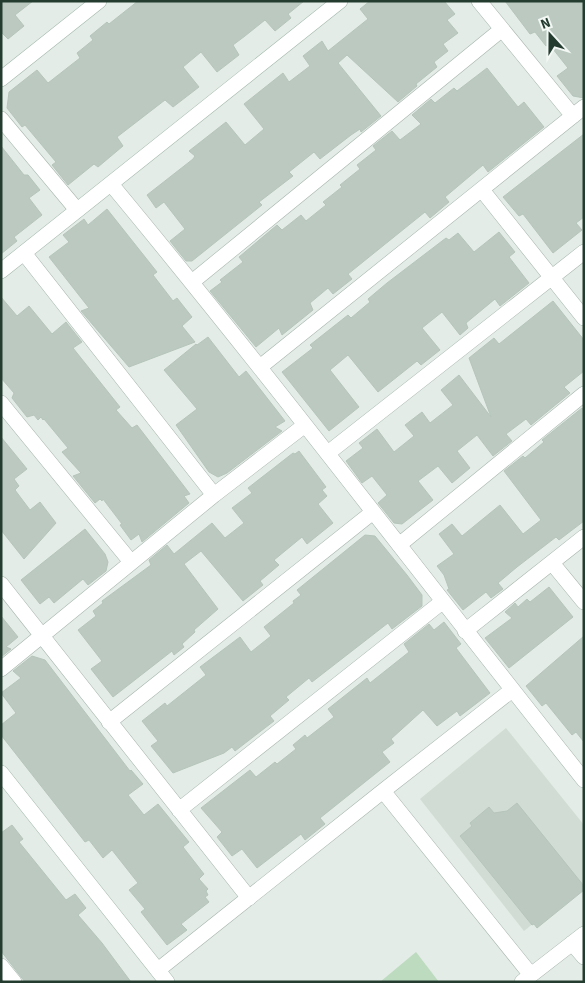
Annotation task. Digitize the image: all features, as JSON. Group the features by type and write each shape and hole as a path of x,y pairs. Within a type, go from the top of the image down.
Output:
{"street":[{"path":"1,79 99,1"},
{"path":"1,271 340,1"},
{"path":"260,367 578,112 501,30 479,1"},
{"path":"192,282 501,30"},
{"path":"1,119 77,210"},
{"path":"111,184 260,367 399,544 442,602 584,780"},
{"path":"482,190 584,318"},
{"path":"328,453 584,252"},
{"path":"24,253 214,495"},
{"path":"399,544 584,394"},
{"path":"1,403 131,562"},
{"path":"1,669 214,495 305,425"},
{"path":"109,722 373,512"},
{"path":"465,631 584,538"},
{"path":"552,563 584,602"},
{"path":"1,584 249,898"},
{"path":"179,810 442,602"},
{"path":"1,773 163,976 249,898 512,690"},
{"path":"383,791 527,978 578,938 584,957"},
{"path":"1,966 14,982"}],"shaded area":[{"path":"506,728 584,825 584,882 524,931 420,799"}],"green space":[{"path":"416,952 439,982 380,982"}],"building":[{"path":"1,1 33,1 15,15 24,26 8,39 1,32"},
{"path":"138,1 304,1 288,14 291,18 275,31 265,20 233,45 239,55 217,72 201,52 183,67 199,87 173,107 165,100 117,137 123,146 98,167 94,164 68,185 52,165 56,162 25,125 22,127 7,108 9,92 37,70 48,83 80,58 77,53 93,40 90,36"},
{"path":"370,1 444,1 455,14 447,20 458,33 443,44 448,51 434,62 437,67 398,102 347,55 338,63 381,116 361,132 360,129 351,135 320,159 314,152 289,172 293,176 259,202 262,205 192,261 186,261 170,241 185,229 164,202 156,208 147,195 193,159 195,156 189,151 226,122 245,145 264,129 244,104 283,73 289,82 310,66 303,56 322,41 328,51 368,19 360,9"},
{"path":"505,1 584,1 584,98 573,96 557,76 568,68 549,44 546,46 535,32 530,34"},
{"path":"487,68 518,107 524,102 544,127 488,172 483,165 445,197 449,202 430,218 425,212 348,274 352,279 333,294 328,288 310,303 313,310 282,335 279,328 256,347 210,291 222,282 220,280 243,262 239,257 277,225 282,230 301,215 306,221 326,205 323,202 360,169 357,165 376,150 373,146 392,131 400,140 421,124 412,115 431,99 435,103 454,88 457,91"},
{"path":"584,134 584,217 576,223 582,230 553,253 523,214 519,216 503,197"},
{"path":"1,146 24,175 28,175 40,190 29,198 42,215 14,237 17,241 1,254"},
{"path":"107,209 157,272 153,275 173,301 177,298 192,317 182,326 195,342 129,367 81,311 89,308 49,257 69,242 63,235 84,219 88,225"},
{"path":"499,232 515,252 509,257 529,283 500,306 495,299 466,323 468,328 460,335 442,312 422,328 440,350 421,365 417,361 378,392 348,355 330,370 359,407 329,431 282,372 313,348 310,345 348,315 351,318 370,302 368,299 387,283 446,238 449,240 458,233 474,252"},
{"path":"1,297 17,316 29,306 52,334 66,322 82,342 73,348 120,407 116,410 132,428 137,425 190,494 184,496 189,503 142,542 139,534 131,540 120,525 122,524 103,499 95,503 73,476 81,473 62,452 68,448 44,419 41,417 38,420 34,415 27,417 12,398 14,393 1,378"},
{"path":"553,301 584,340 584,371 564,387 570,393 531,425 526,419 506,434 512,441 493,456 477,435 457,451 470,468 452,483 438,466 418,481 433,500 402,524 394,523 378,503 387,495 372,476 362,483 346,461 363,448 359,443 377,429 394,452 414,436 405,425 422,412 430,423 453,405 441,390 459,375 491,417 469,358 494,338 499,344"},
{"path":"208,337 239,377 246,371 285,421 275,427 282,431 227,473 218,477 209,472 176,425 197,409 164,370 196,344"},
{"path":"582,408 584,410 584,521 559,540 556,537 517,567 498,583 503,589 491,598 486,592 463,610 447,590 449,589 444,575 437,566 454,554 439,534 452,524 462,536 500,505 523,534 541,520 504,471 523,456 525,458 544,442 542,440"},
{"path":"1,437 27,469 14,479 19,486 15,490 30,510 40,502 56,523 24,559 1,530"},
{"path":"299,451 326,487 322,490 327,496 318,504 333,523 307,544 302,537 274,560 279,565 260,581 263,585 243,601 201,551 184,564 218,609 194,630 195,632 182,644 184,647 174,655 172,651 113,697 91,669 102,661 78,630 96,616 93,611 103,603 102,601 151,565 149,560 167,545 174,554 212,523 225,538 244,523 232,508 252,493 248,488 293,453 295,454"},
{"path":"85,529 105,554 108,562 106,571 88,585 83,579 54,603 49,597 40,604 21,580"},
{"path":"365,535 375,536 407,575 422,595 422,606 392,629 388,623 312,682 309,678 286,697 289,700 270,716 274,721 235,751 232,747 224,753 173,773 151,746 158,741 142,721 165,703 167,706 206,675 200,667 240,637 251,652 271,636 264,627 294,603 293,601 301,595 297,590"},
{"path":"549,587 573,617 509,668 485,638 512,618 505,612 515,603 518,607 527,599 530,602"},
{"path":"1,616 18,637 6,647 11,649 1,657"},
{"path":"444,622 461,644 456,648 490,693 460,716 457,711 437,726 423,710 391,739 394,743 382,752 390,762 320,818 325,824 305,840 301,834 257,868 242,849 232,856 217,837 222,832 201,808 250,770 256,777 275,762 277,764 296,749 293,745 305,735 307,738 334,717 328,709 367,678 370,683 409,652 404,644 429,624 434,630"},
{"path":"584,636 584,742 576,732 572,735 546,703 542,706 526,686"},
{"path":"32,656 45,660 130,771 143,784 128,795 144,815 158,804 189,842 183,847 204,874 199,879 208,889 206,891 208,895 205,897 209,902 181,924 187,930 167,945 141,912 145,909 129,890 138,883 112,850 103,858 89,840 85,842 1,735 1,725 16,713 1,693 21,678 13,671"},
{"path":"517,803 584,886 584,890 537,928 534,924 532,925 460,836 472,826 470,823 489,807 494,813 507,811"},
{"path":"12,825 23,839 19,842 66,900 75,894 86,908 78,915 131,982 25,982 1,951 1,833"}]}
